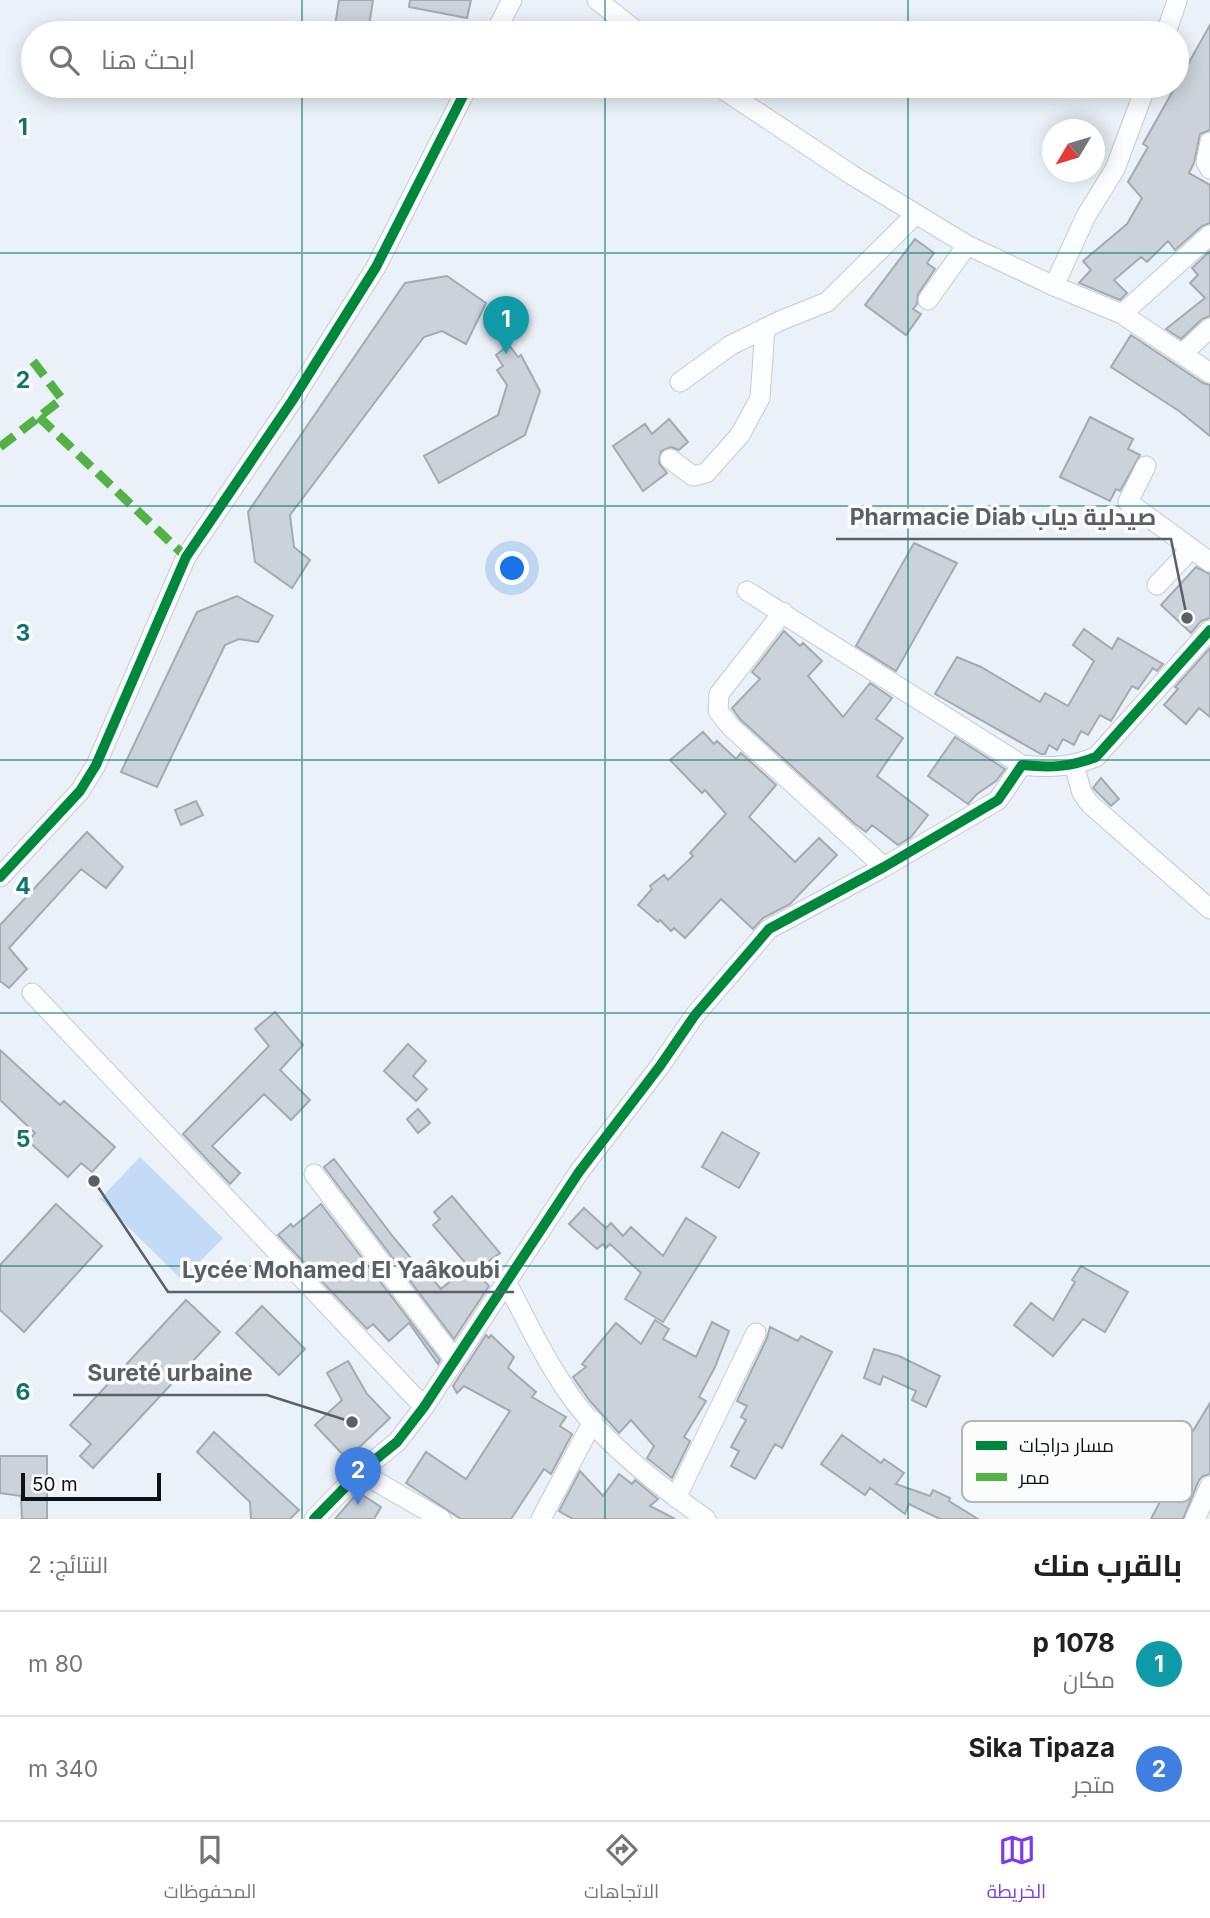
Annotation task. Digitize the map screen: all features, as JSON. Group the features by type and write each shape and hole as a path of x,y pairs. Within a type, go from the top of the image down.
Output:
{"street":[{"path":"501,21 512,0"},
{"path":"597,0 624,21"},
{"path":"1170,21 1177,1"},
{"path":"0,877 80,791 96,765 186,557 292,401 376,267 462,98"},
{"path":"736,98 852,175 968,245 1054,286 1122,314 1210,373"},
{"path":"1054,286 1086,216 1115,169 1142,98"},
{"path":"1210,142 1206,162 1210,169"},
{"path":"680,382 731,345 827,302 916,214"},
{"path":"1122,314 1210,234"},
{"path":"928,300 968,245"},
{"path":"670,459 693,476 706,473 740,435 760,398 765,328"},
{"path":"1183,354 1210,328"},
{"path":"1146,466 1128,502 1210,562"},
{"path":"1157,585 1191,549"},
{"path":"747,591 1022,765 1053,768 1074,765 1096,757 1210,630"},
{"path":"783,612 719,694 718,711 723,720 884,867"},
{"path":"314,1519 360,1472 397,1442 424,1407 579,1172 660,1066 695,1015 769,929 884,867 998,800 1022,765"},
{"path":"1074,765 1082,793 1090,804 1210,909"},
{"path":"32,993 424,1407"},
{"path":"314,1174 455,1360"},
{"path":"507,1283 537,1342 569,1394 610,1441 676,1498 706,1519"},
{"path":"676,1498 756,1333"},
{"path":"541,1519 593,1421"},
{"path":"360,1472 441,1519"},
{"path":"1195,1519 1210,1486"}],"shaded area":[{"path":"140,1157 223,1238 182,1280 100,1199"}],"building":[{"path":"339,0 373,0 370,21 336,21"},
{"path":"410,0 471,0 467,18 409,7"},
{"path":"1210,25 1210,130 1200,134 1189,173 1210,185 1210,223 1202,226 1175,250 1168,241 1147,262 1141,257 1114,280 1127,293 1120,300 1079,283 1091,270 1083,261 1127,224 1142,198 1128,182 1148,147 1143,144 1169,98 1189,98 1189,62"},
{"path":"915,239 934,253 927,263 935,269 918,294 917,304 913,309 921,314 906,335 865,305"},
{"path":"1210,251 1210,316 1202,319 1181,339 1166,329 1205,298 1190,283 1198,275 1192,268"},
{"path":"447,276 486,303 466,344 442,331 424,337 290,515 294,547 310,560 292,588 255,562 248,512 405,283"},
{"path":"1131,335 1210,385 1210,436 1179,411 1111,367"},
{"path":"509,345 518,357 521,355 540,391 525,435 439,483 424,456 498,415 507,385 497,370 503,366 496,355"},
{"path":"1090,417 1133,439 1128,449 1140,455 1120,491 1116,489 1110,501 1060,477"},
{"path":"669,419 688,442 679,450 671,447 661,451 659,463 667,473 643,491 613,446 645,424 652,434"},
{"path":"914,543 957,563 896,671 856,646"},
{"path":"1196,567 1210,574 1210,618 1201,621 1191,633 1161,605"},
{"path":"237,596 273,616 258,642 239,639 225,645 157,787 121,772 197,612"},
{"path":"1084,629 1112,649 1118,638 1163,664 1157,671 1153,668 1138,689 1132,686 1111,721 1100,715 1088,735 1081,731 1074,745 1063,739 1057,750 1049,745 1045,754 1041,754 935,694 957,657 981,667 1040,702 1045,693 1068,706 1094,661 1073,645"},
{"path":"784,631 800,646 803,643 822,661 808,676 843,717 870,683 892,698 876,719 903,738 877,776 928,815 911,837 898,845 872,825 866,832 855,824 740,719 732,708 760,679 752,672"},
{"path":"1210,648 1210,717 1199,708 1186,724 1164,705 1178,689 1175,687"},
{"path":"703,732 714,744 717,741 736,759 741,753 776,785 749,817 795,862 819,838 837,855 790,904 763,918 753,929 721,899 685,938 674,928 671,931 660,920 658,922 638,905 652,889 650,886 664,875 668,880 693,856 690,853 726,814 705,790 702,793 670,760"},
{"path":"955,737 1005,769 996,781 968,804 928,776"},
{"path":"1101,778 1119,799 1111,806 1093,788"},
{"path":"196,801 203,815 181,825 175,810"},
{"path":"87,832 123,867 106,888 81,869 9,948 27,969 9,988 0,981 0,925"},
{"path":"275,1012 303,1045 280,1070 310,1100 291,1120 264,1094 212,1146 240,1173 230,1184 183,1134 269,1046 255,1029"},
{"path":"408,1044 426,1061 413,1076 427,1089 416,1101 384,1071"},
{"path":"0,1050 60,1105 64,1101 115,1147 92,1172 81,1163 68,1177 28,1141 35,1133 0,1100"},
{"path":"418,1109 430,1123 418,1133 407,1119"},
{"path":"722,1132 759,1153 739,1188 702,1167"},
{"path":"334,1159 394,1238 426,1276 428,1274 441,1289 468,1266 433,1225 440,1219 434,1212 452,1196 500,1253 475,1271 489,1286 454,1339 324,1167"},
{"path":"56,1204 102,1246 24,1332 0,1310 0,1265"},
{"path":"321,1204 440,1360 438,1364 409,1323 389,1341 373,1324 367,1329 278,1235 291,1224 293,1227"},
{"path":"584,1208 606,1228 611,1223 623,1236 631,1227 663,1256 686,1218 716,1237 663,1322 625,1299 641,1273 610,1244 606,1248 603,1244 597,1249 569,1224"},
{"path":"1081,1266 1128,1292 1105,1332 1083,1319 1053,1356 1014,1325 1031,1303 1053,1320"},
{"path":"186,1300 220,1332 93,1468 80,1456 91,1444 70,1425"},
{"path":"262,1306 305,1349 279,1375 236,1333"},
{"path":"655,1320 669,1329 663,1339 696,1357 712,1322 729,1331 715,1367 699,1397 706,1401 684,1437 690,1441 672,1478 647,1458 654,1446 631,1420 619,1433 573,1377 586,1367 582,1364 616,1323 641,1344"},
{"path":"770,1327 798,1341 801,1336 832,1352 782,1448 775,1444 755,1479 731,1466 739,1451 731,1447 746,1420 741,1417 747,1406 737,1401"},
{"path":"486,1335 489,1338 491,1335 514,1357 508,1368 536,1392 532,1397 566,1417 560,1426 572,1434 551,1474 544,1469 511,1519 461,1519 406,1483 426,1452 466,1479 510,1411 464,1386 457,1393 453,1386"},
{"path":"874,1349 899,1356 940,1376 926,1407 912,1400 916,1391 883,1376 880,1385 864,1378"},
{"path":"348,1361 367,1394 390,1418 347,1459 315,1425 342,1400 327,1373"},
{"path":"1210,1403 1210,1474 1199,1480 1192,1497 1192,1433"},
{"path":"214,1432 299,1510 290,1519 251,1519 250,1502 197,1452"},
{"path":"842,1435 881,1463 884,1459 904,1473 896,1484 930,1496 933,1490 950,1498 949,1501 978,1519 940,1519 909,1504 905,1514 870,1488 865,1495 821,1464"},
{"path":"0,1456 47,1456 47,1519 22,1519 21,1496 0,1493"},
{"path":"580,1471 603,1496 619,1474 632,1484 635,1480 658,1499 650,1506 675,1519 573,1519 559,1511"},
{"path":"358,1492 381,1507 374,1519 335,1519"},
{"path":"1160,1502 1190,1502 1183,1519 1151,1519"}],"marked path":[{"path":"0,447 62,399 29,356"},
{"path":"39,417 186,557"}],"cycle path":[{"path":"0,877 80,791 96,765 186,557 292,401 376,267 462,98"},
{"path":"314,1519 360,1472 397,1442 424,1407 579,1172 660,1066 695,1015 769,929 884,867 998,800 1022,765 1060,766 1096,757 1210,630"}],"place":[{"name":"p 1078","path":"506,354"},
{"name":"Pharmacie Diab صيدلية دياب","path":"1187,618"},
{"name":"Lycée Mohamed El Yaâkoubi","path":"94,1181"},
{"name":"Sureté urbaine","path":"352,1422"},
{"name":"Sika Tipaza","path":"358,1505"}]}
